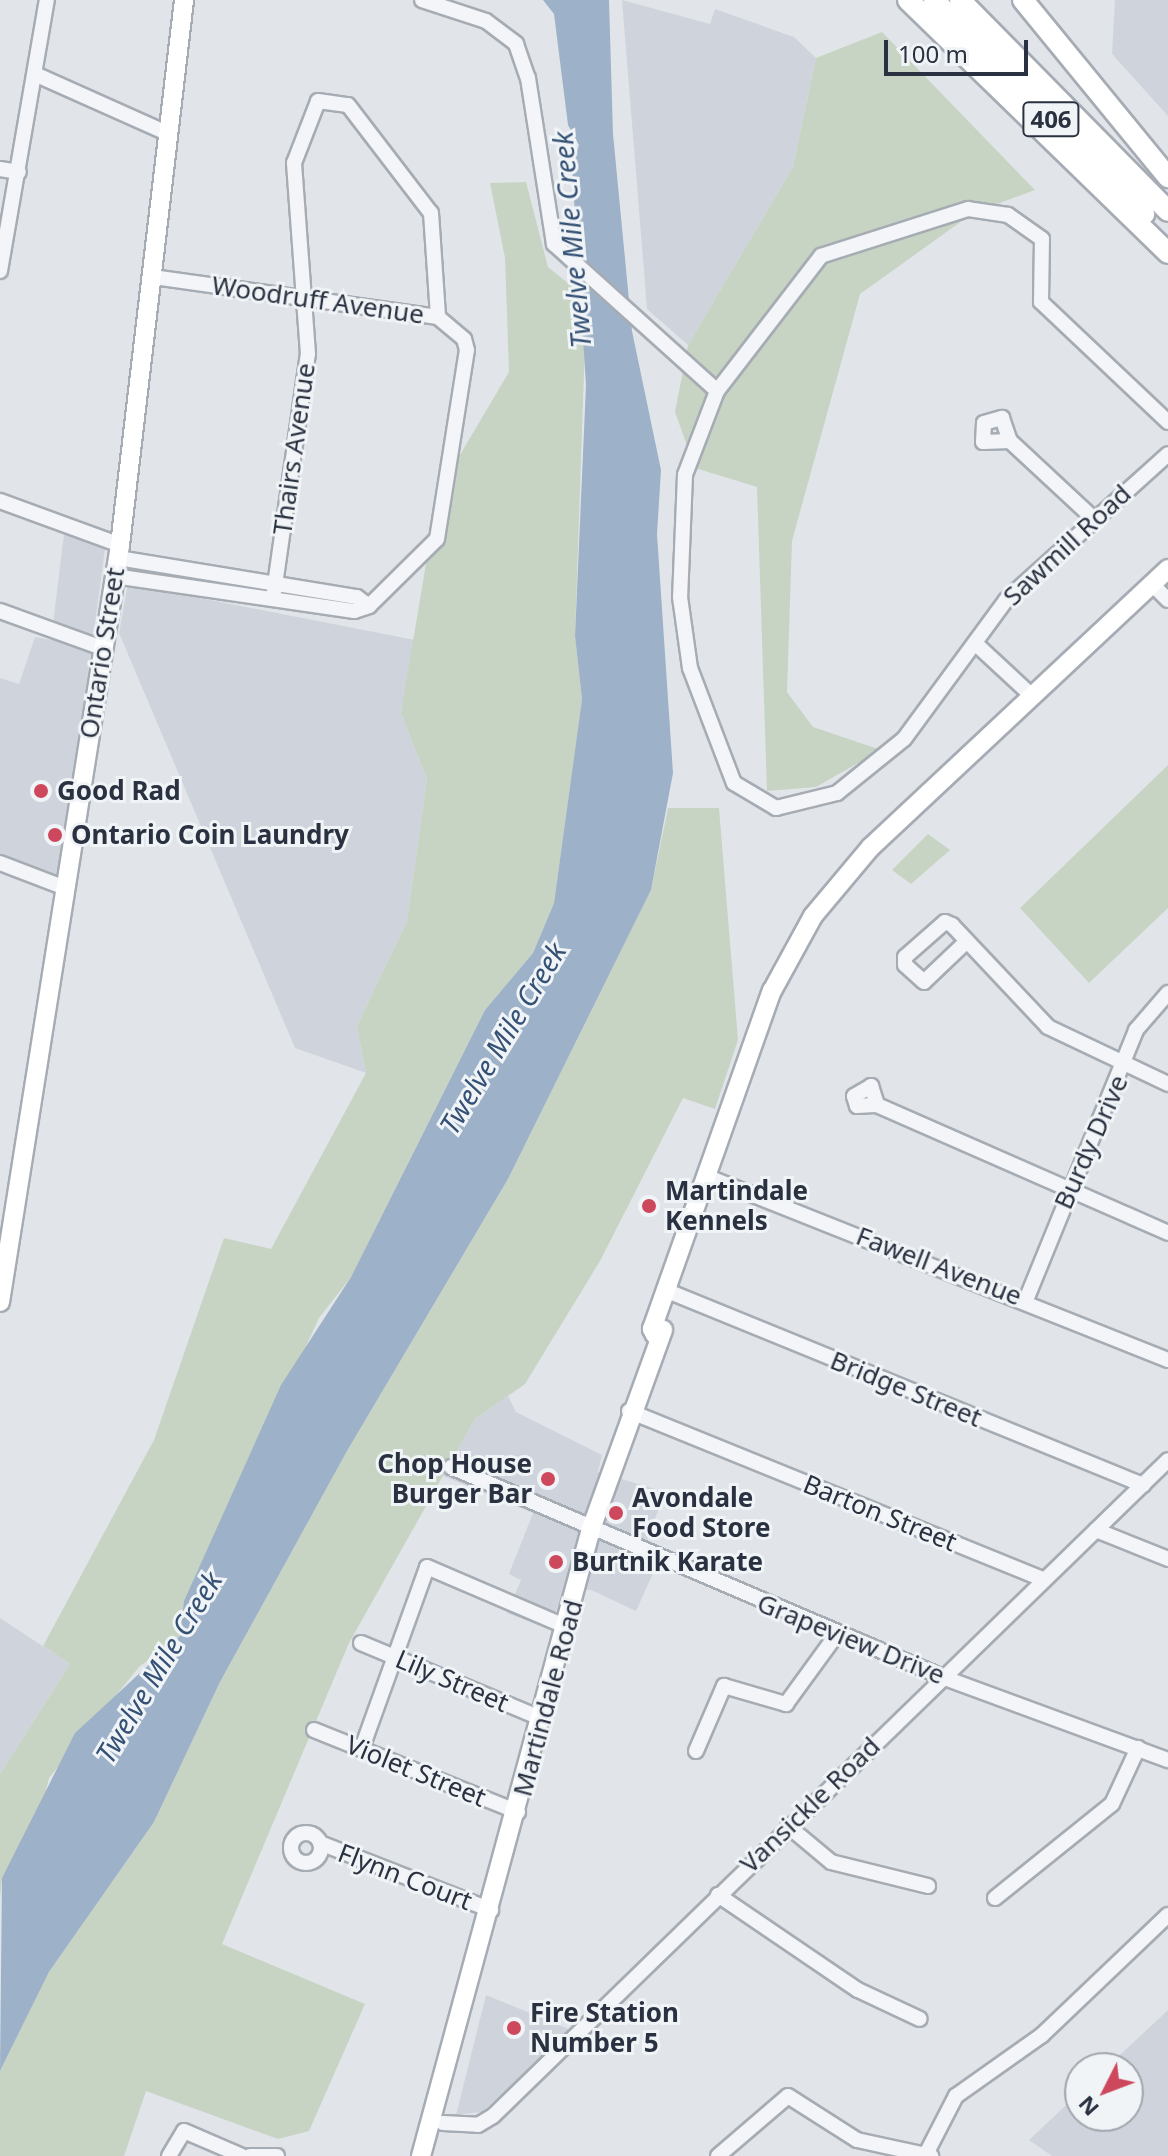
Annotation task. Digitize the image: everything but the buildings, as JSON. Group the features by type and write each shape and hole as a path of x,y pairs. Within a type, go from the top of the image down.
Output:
{"highway":[{"path":"908,0 1168,253"},
{"name":"406","path":"934,0 1168,238"},
{"name":"406","path":"960,0 1168,211"},
{"path":"1011,0 1043,26"},
{"path":"1023,0 1168,177"}],"main road":[{"name":"Ontario Street","path":"0,1302 14,1248 65,888 117,560 154,277 184,0"},
{"name":"Martindale Road","path":"421,2156 451,2065 591,1529 655,1335 663,1332 667,1301 708,1177 783,970 813,916 871,847 1030,694 1168,569"},
{"path":"0,1262 14,1248"},
{"name":"Martindale Road","path":"433,2156 443,2123 451,2065"}],"street":[{"path":"0,271 37,75 47,0"},
{"path":"422,0 499,27 521,53 548,226 567,261 684,366 717,391 821,256 968,209 1032,227 1042,239 1041,302 1168,422"},
{"path":"37,75 169,134"},
{"name":"Thairs Avenue","path":"274,591 306,376 294,163 309,108 338,99 431,213 438,317"},
{"path":"0,169 19,172"},
{"name":"Woodruff Avenue","path":"154,277 438,317 464,339 467,350 437,539 369,606 357,597 274,591"},
{"name":"Sawmill Road","path":"717,391 685,475 680,597 690,668 734,783 776,808 837,793 904,739 1006,600 1093,518 1168,454"},
{"path":"1010,441 1093,518"},
{"path":"0,501 117,560 274,591"},
{"path":"1151,583 1168,600"},
{"path":"0,611 102,648"},
{"path":"976,644 1030,694"},
{"path":"0,863 65,888"},
{"path":"967,941 1048,1027 1168,1084"},
{"name":"Burdy Drive","path":"1026,1300 1067,1191 1126,1063 1136,1030 1168,993"},
{"path":"877,1105 1168,1233"},
{"name":"Fawell Avenue","path":"708,1177 1026,1300 1168,1360"},
{"name":"Bridge Street","path":"667,1301 1143,1485"},
{"name":"Barton Street","path":"629,1411 1043,1579"},
{"name":"Vansickle Road","path":"443,2123 478,2125 493,2116 1168,1460"},
{"name":"Grapeview Drive","path":"451,1467 837,1634 945,1678 1168,1760"},
{"path":"1096,1530 1168,1559"},
{"path":"362,1748 397,1659 399,1634 427,1567 567,1627"},
{"path":"696,1751 724,1686 786,1704 837,1634"},
{"name":"Lily Street","path":"361,1643 543,1719"},
{"name":"Violet Street","path":"314,1730 518,1812"},
{"path":"995,1898 1112,1804 1138,1748"},
{"path":"788,1826 831,1862 928,1886"},
{"name":"Flynn Court","path":"320,1843 491,1910"},
{"path":"718,1895 858,1990 920,2019"},
{"path":"718,2156 788,2096 857,2140 927,2155 956,2096 1042,2035 1168,1915"},
{"path":"169,2156 184,2131 242,2156"},
{"path":"250,2156 277,2156"}],"shaded area":[{"path":"622,0 710,24 715,9 794,37 816,58 793,167 688,345 647,309"},
{"path":"1115,0 1168,0 1168,116 1112,54"},
{"path":"64,534 105,549 61,876 0,856 0,678 19,684 35,637 51,640"},
{"path":"128,584 415,640 401,713 427,779 407,921 357,1026 366,1073 295,1048 119,633"},
{"path":"508,1396 516,1412 602,1455 598,1472 665,1492 647,1540 655,1569 636,1611 591,1590 565,1588 549,1629 507,1613 521,1580 509,1574 533,1513 443,1476 475,1419"},
{"path":"0,1618 70,1664 0,1774"},
{"path":"486,1995 571,2030 482,2112 456,2115"},
{"path":"1168,2010 1168,2156 1052,2156 1029,2140 1064,2107 1064,2132 1144,2132 1144,2052 1123,2052"}],"green space":[{"path":"882,32 1035,190 973,213 860,294 792,541 787,692 813,727 881,750 816,787 767,791 757,487 695,468 675,412 688,345 793,167 816,58"},
{"path":"526,182 548,267 580,293 585,344 575,636 582,699 554,903 533,953 485,1010 351,1277 319,1318 180,1618 180,1636 139,1667 49,1778 41,1811 2,1878 0,1898 0,1774 70,1664 43,1646 154,1440 224,1238 271,1249 366,1073 357,1026 407,921 427,779 401,713 438,492 509,372 505,258 490,183"},
{"path":"1168,765 1168,908 1089,983 1020,908"},
{"path":"668,808 719,808 738,1040 715,1109 683,1098 600,1261 525,1384 475,1419 349,1643 222,1944 365,2004 309,2131 278,2139 146,2091 124,2156 0,2156 0,2071 49,1972 154,1822 220,1682 347,1451 508,1179 651,890"},
{"path":"928,834 950,850 911,884 892,870"}],"water":[{"name":"Twelve Mile Creek","path":"543,0 609,0 613,134 632,331 661,470 657,534 673,773 651,890 508,1179 347,1451 220,1682 154,1822 49,1972 0,2071 2,1878 75,1733 180,1636 184,1601 281,1385 351,1277 485,1010 533,953 554,903 582,699 575,636 586,385 572,168 579,145 568,125 554,14"}],"place":[{"name":"Good Rad","path":"41,791"},
{"name":"Ontario Coin Laundry","path":"55,835"},
{"name":"Martindale Kennels","path":"649,1206"},
{"name":"Chop House Burger Bar","path":"548,1479"},
{"name":"Avondale Food Store","path":"616,1513"},
{"name":"Burtnik Karate","path":"556,1562"},
{"name":"Fire Station Number 5","path":"514,2028"}]}
